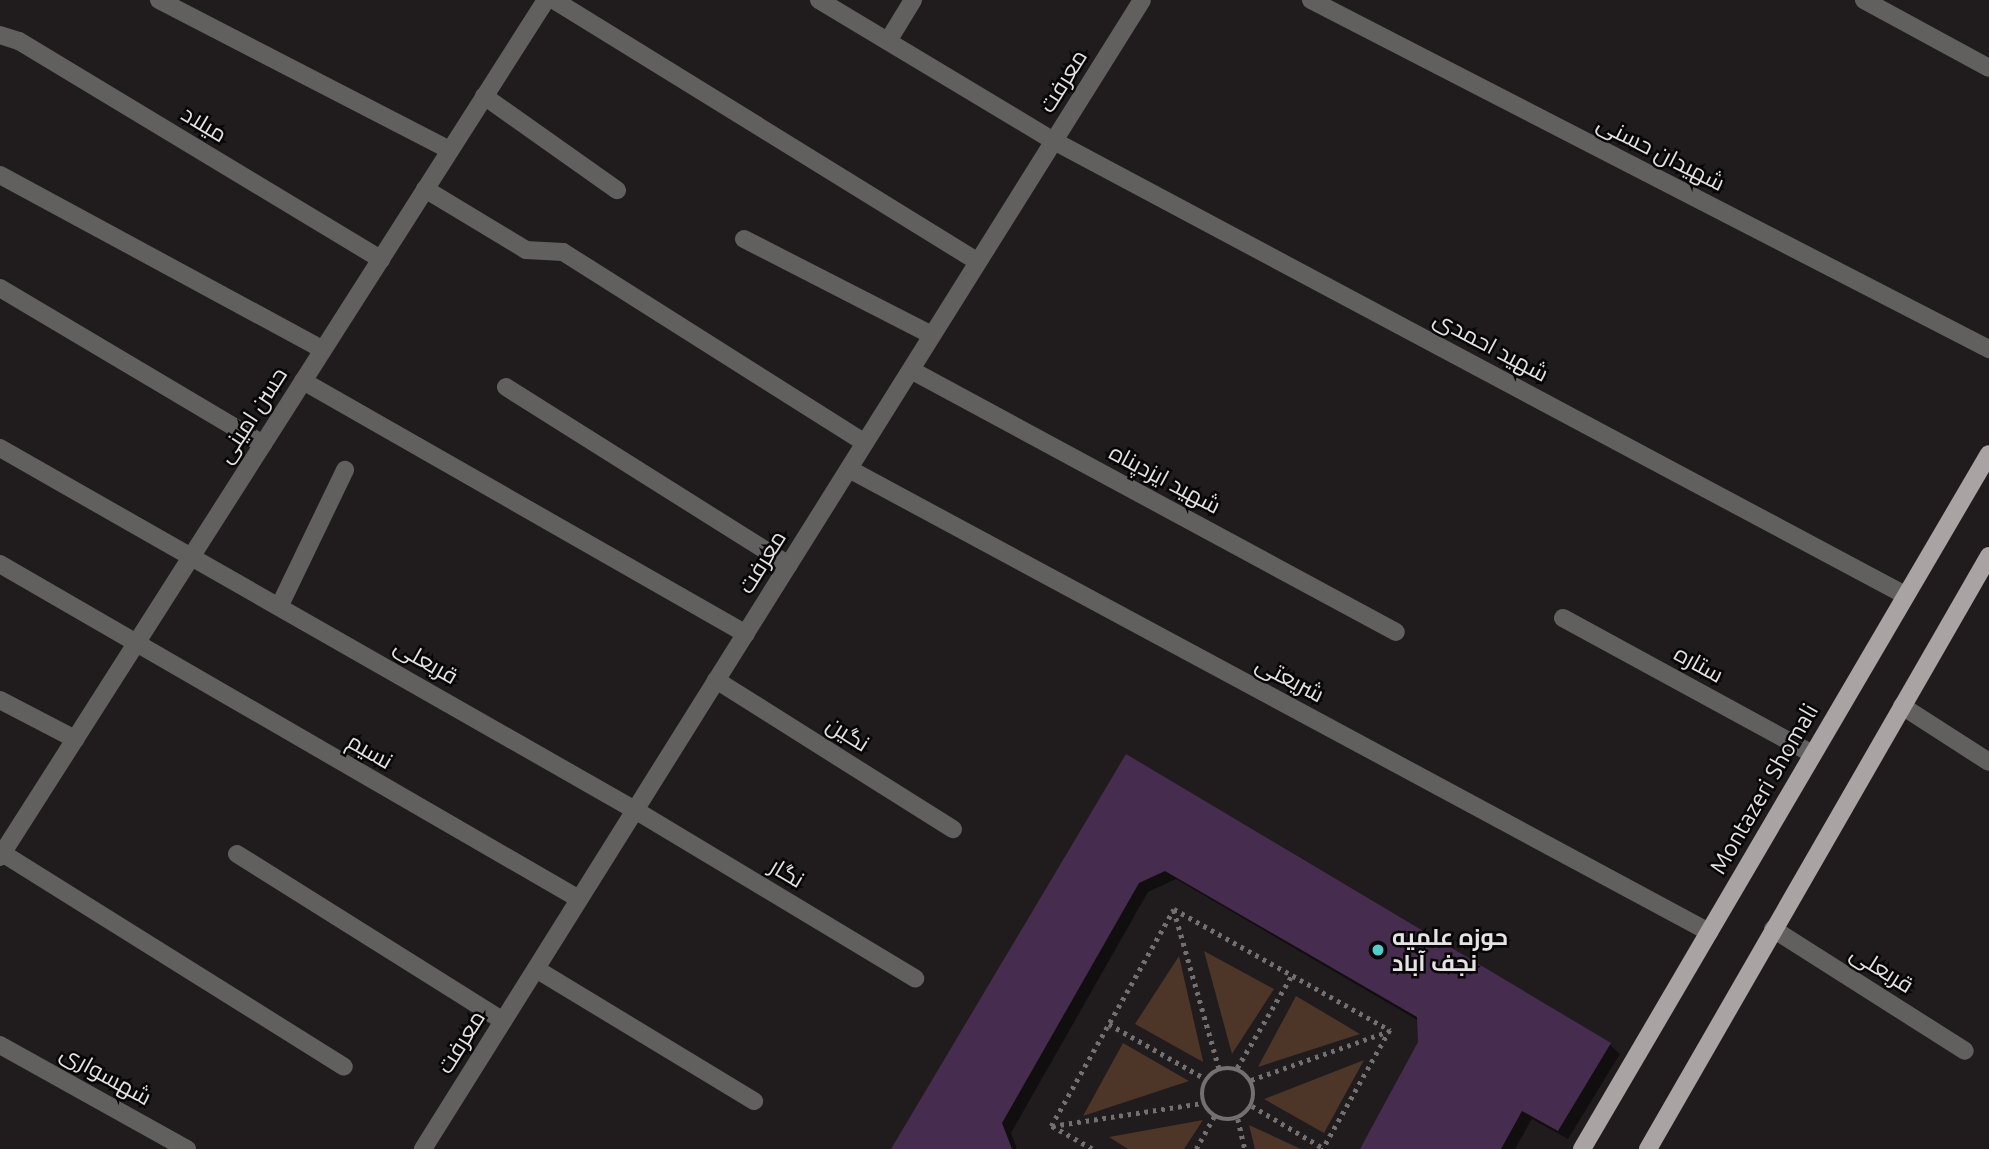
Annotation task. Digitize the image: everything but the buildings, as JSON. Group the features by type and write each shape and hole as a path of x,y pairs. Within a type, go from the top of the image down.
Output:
{"main road":[{"name":"Montazeri Shomali","path":"1582,1149 1989,454"},
{"path":"1648,1149 1989,556"}],"street":[{"path":"159,0 450,150"},
{"name":"حسن امینی","path":"1,855 545,0"},
{"path":"554,0 978,262"},
{"name":"شهید احمدی","path":"819,0 1054,141 1905,595"},
{"path":"888,41 913,0"},
{"name":"معرفت","path":"423,1149 1142,0"},
{"name":"شهیدان حسنی","path":"1311,0 1989,349"},
{"path":"1865,0 1989,68"},
{"name":"میلاد","path":"0,35 19,41 380,259"},
{"path":"484,96 617,190"},
{"path":"0,175 323,350"},
{"path":"425,189 526,250 563,252 865,443"},
{"path":"744,239 932,335"},
{"path":"0,288 262,444"},
{"name":"شهید ایزدپناه","path":"911,370 1396,632"},
{"path":"303,381 746,634"},
{"path":"506,387 789,565"},
{"name":"قربعلی","path":"0,447 635,810"},
{"name":"شریعتی","path":"849,469 1709,932"},
{"path":"279,606 345,470"},
{"name":"نسیم","path":"0,564 579,900"},
{"name":"ستاره","path":"1563,618 1812,754"},
{"name":"نگین","path":"716,680 953,829"},
{"path":"0,700 75,739"},
{"path":"1902,706 1989,762"},
{"name":"نگار","path":"635,810 915,978"},
{"path":"237,854 503,1021"},
{"path":"1,855 344,1067"},
{"name":"قربعلی","path":"1773,929 1965,1051"},
{"path":"536,968 754,1101"},
{"name":"شهسواری","path":"0,1045 187,1149"}],"path":[{"path":"1174,909 1390,1030"},
{"path":"1051,1126 1174,909"},
{"path":"1174,909 1219,1068"},
{"path":"1237,1069 1293,975"},
{"path":"1109,1024 1206,1079"},
{"path":"1251,1080 1390,1030"},
{"path":"1252,1106 1323,1149 1390,1030"},
{"path":"1219,1068 1237,1069 1251,1080 1252,1106 1238,1119 1214,1116 1203,1103 1206,1079 1219,1068"},
{"path":"1051,1126 1203,1103"},
{"path":"1196,1149 1214,1116"},
{"path":"1238,1119 1245,1149"},
{"path":"1051,1126 1092,1149"}],"shaded area":[{"path":"1204,951 1274,989 1232,1054"},
{"path":"1179,956 1203,1061 1203,1062 1135,1024"},
{"path":"1296,996 1360,1034 1258,1067"},
{"path":"1123,1043 1189,1081 1083,1116"},
{"path":"1364,1060 1324,1133 1264,1099"},
{"path":"1203,1120 1184,1149 1128,1149 1109,1137"},
{"path":"1249,1125 1301,1149 1255,1149"}],"place":[{"name":"حوزه علمیه نجف آباد","path":"1378,950"}]}
